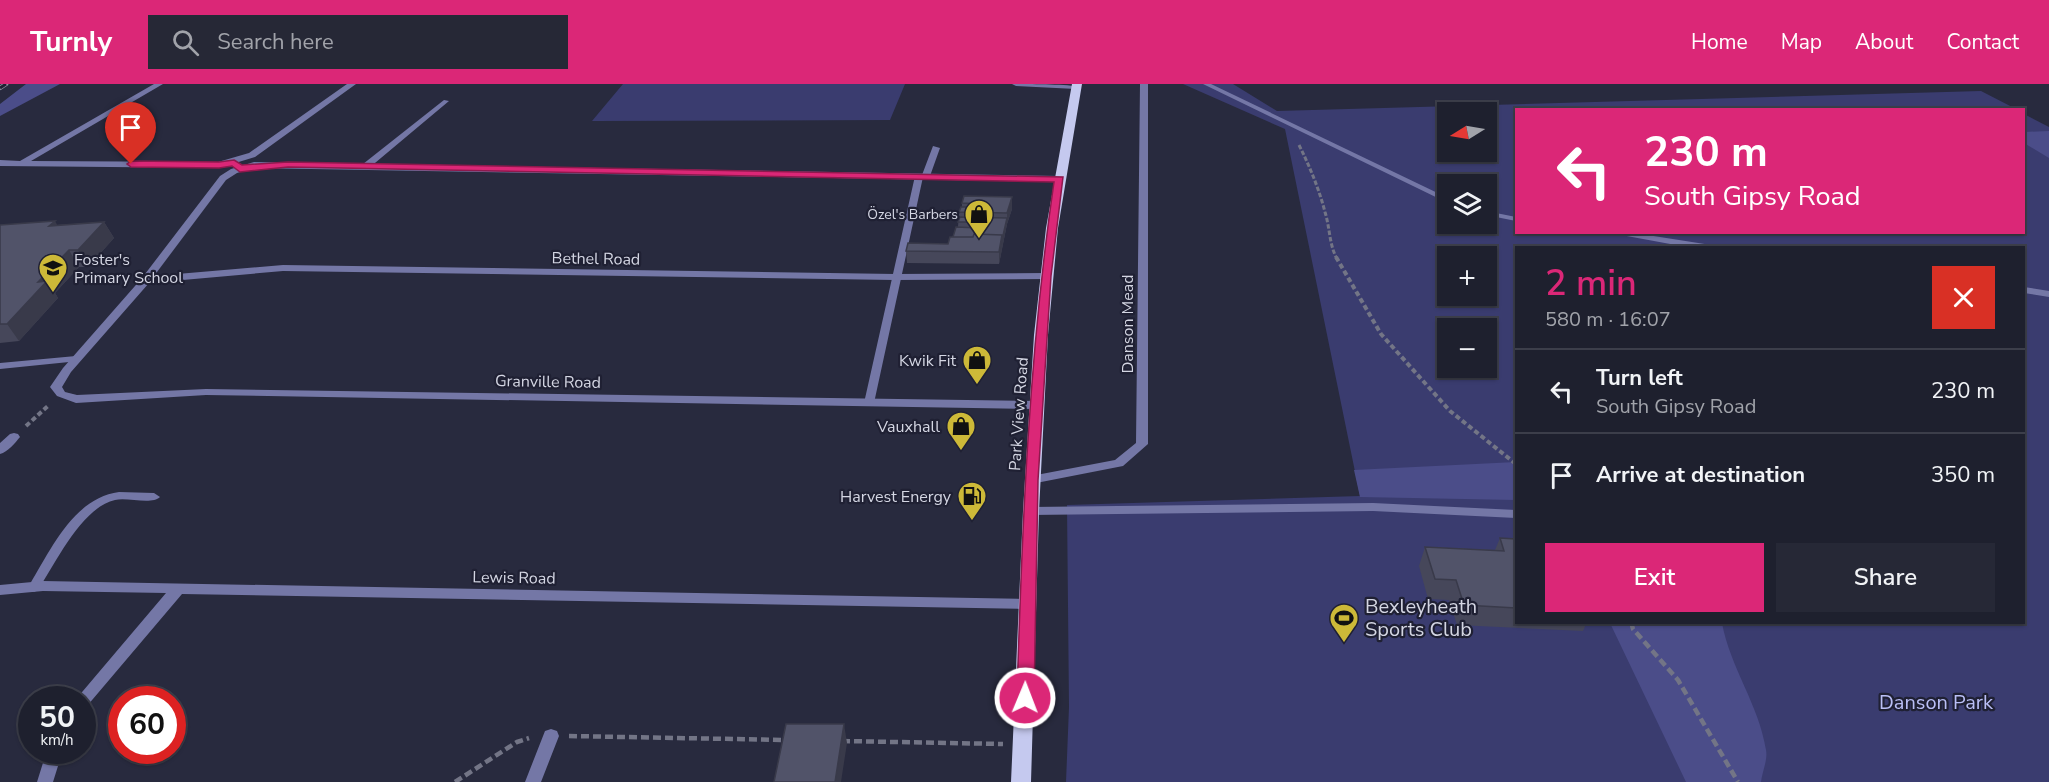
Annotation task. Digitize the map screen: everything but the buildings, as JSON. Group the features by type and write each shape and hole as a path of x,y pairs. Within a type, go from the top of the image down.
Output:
{"main road":[{"name":"Park View Road","path":"1021,782 1031,480 1046,276 1076,85"}],"street":[{"path":"22,163 159,84"},
{"path":"61,394 56,387 76,360 146,280 223,178 352,84"},
{"name":"Park View Road","path":"1016,84 1076,85"},
{"name":"Danson Mead","path":"1031,480 1119,463 1142,444 1144,84"},
{"path":"0,163 366,166 1060,179"},
{"name":"Bethel Road","path":"146,280 283,268 895,277 1046,276"},
{"name":"Granville Road","path":"61,394 76,399 206,392 1036,405"},
{"path":"0,450 14,437"},
{"name":"Lewis Road","path":"0,590 34,587 1028,604"},
{"path":"96,686 177,590"},
{"path":"533,782 551,736"},
{"path":"45,782 51,764"}],"lane":[{"path":"1206,84 1437,196"},
{"path":"366,166 446,102"},
{"path":"869,403 895,277 922,176 936,148"},
{"path":"1497,215 1515,219"},
{"path":"1622,234 1698,246"},
{"path":"2025,290 2049,294"},
{"path":"0,366 76,360"},
{"path":"34,587 75,527 95,505 116,496 154,497"},
{"path":"1030,511 1373,507 1515,514"}],"path":[{"path":"1302,131 1297,140 1320,196 1332,250 1381,334 1450,411 1515,463"},
{"path":"14,437 61,394"},
{"path":"1632,624 1633,629 1678,680 1738,782"},
{"path":"551,736 800,740"},
{"path":"835,741 1024,745"},
{"path":"456,782 517,742"}],"green space":[{"path":"623,84 905,84 890,120 592,121"},
{"name":"Danson Park","path":"1183,84 1233,84 1277,111 1437,106 1437,162 1497,162 1497,105 1981,91 2014,108 1515,108 1515,234 2025,234 2025,115 2049,127 2049,782 1066,782 1069,707 1067,505 1360,496 1285,129"}],"shaded area":[{"path":"26,84 60,84 0,116 0,104"},
{"path":"2049,131 2049,158 2025,144 2025,132"},
{"path":"1515,462 1515,500 1360,497 1354,470"},
{"path":"1610,624 1722,624 1731,655 1757,717 1766,762 1761,782 1686,782"}],"railway":[{"path":"0,88 6,84"}],"place":[{"name":"Özel's Barbers","path":"979,240"},
{"name":"Foster's Primary School","path":"53,294"},
{"name":"Kwik Fit","path":"977,386"},
{"name":"Vauxhall","path":"961,452"},
{"name":"Harvest Energy","path":"972,522"},
{"name":"Bexleyheath Sports Club","path":"1344,644"}],"route":[{"path":"131,164 219,165 234,162 240,169 254,165 288,164 1060,179 1055,201 1046,276 1031,480 1025,698"}]}
